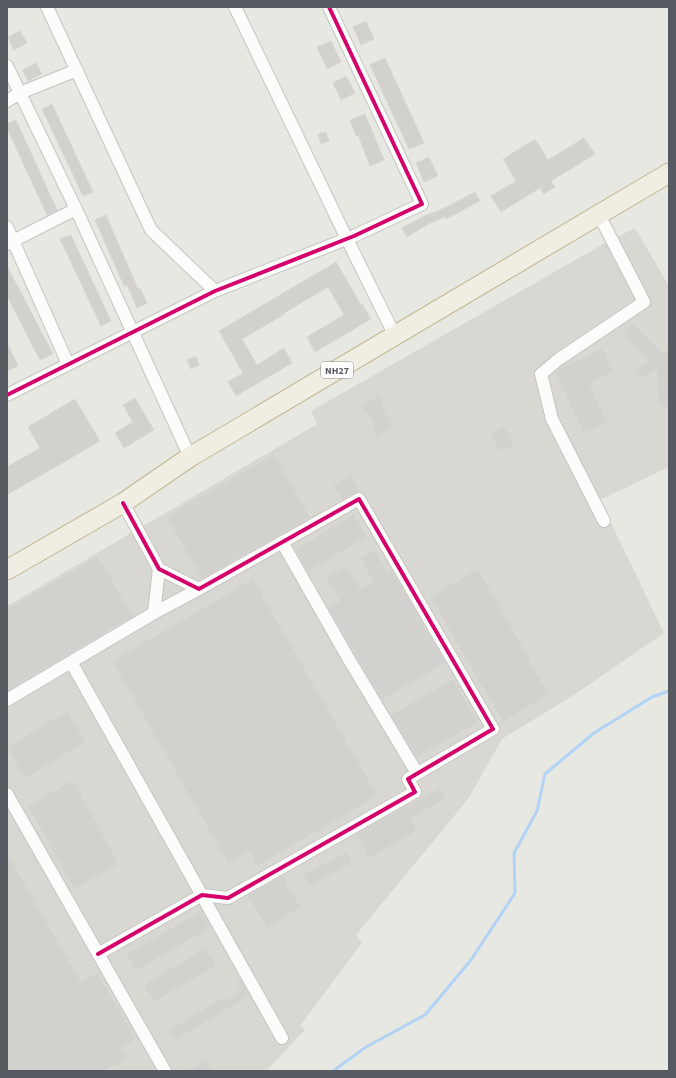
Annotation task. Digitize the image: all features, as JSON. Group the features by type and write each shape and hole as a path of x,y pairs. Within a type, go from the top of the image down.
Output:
{"highway":[{"name":"NH27","path":"7,570 123,503 190,457 669,173"}],"street":[{"path":"47,7 78,70 151,230 215,291"},
{"path":"7,395 215,291 347,239 422,204 329,7"},
{"path":"239,8 347,239 395,336"},
{"path":"7,66 76,209 190,457"},
{"path":"7,100 20,93 78,70"},
{"path":"10,242 76,209"},
{"path":"599,215 644,302 559,359 541,374 552,419 604,521"},
{"path":"7,227 10,242 68,364"},
{"path":"7,700 154,613 359,499 493,729 408,779 414,792 228,898 202,895 98,954"},
{"path":"123,503 159,569 199,589"},
{"path":"282,542 347,656 417,773"},
{"path":"154,613 159,569"},
{"path":"71,662 282,1038"},
{"path":"7,794 166,1071"}],"shaded area":[{"path":"635,228 669,286 669,467 600,500 664,633 574,695 502,739 468,799 356,935 362,943 300,1026 305,1030 266,1071 7,1071 7,606 317,424 311,411 605,243"}],"building":[{"path":"366,21 374,39 361,45 353,27"},
{"path":"20,31 27,43 14,50 8,37"},
{"path":"331,41 341,62 327,69 317,47"},
{"path":"385,58 424,143 409,149 370,65"},
{"path":"36,63 42,74 28,81 23,70"},
{"path":"346,76 355,93 341,100 333,83"},
{"path":"52,104 93,192 83,196 42,109"},
{"path":"365,114 384,160 370,166 358,135 356,136 350,120"},
{"path":"16,120 57,210 47,215 7,128 7,124"},
{"path":"326,132 329,141 321,144 318,134"},
{"path":"584,138 595,154 551,181 555,187 544,194 540,188 501,212 491,196 516,181 503,159 535,139 548,160"},
{"path":"429,157 438,176 424,182 416,163"},
{"path":"475,192 480,201 446,219 445,217 428,224 407,237 402,228"},
{"path":"106,215 138,289 140,288 147,303 137,308 127,285 124,286 95,220"},
{"path":"71,235 111,321 101,326 60,239"},
{"path":"336,262 371,319 315,352 307,337 344,315 328,287 242,339 257,365 284,348 292,363 236,396 228,382 243,373 219,331"},
{"path":"7,266 53,354 40,360 7,296"},
{"path":"632,323 663,354 669,351 669,406 659,407 657,369 640,378 635,369 650,361 622,333"},
{"path":"7,343 18,366 7,371"},
{"path":"602,348 613,372 589,383 607,422 584,433 555,372"},
{"path":"196,356 199,365 191,369 187,360"},
{"path":"380,395 384,402 381,404 393,427 376,436 372,429 376,427 367,411 364,413 360,405"},
{"path":"135,398 154,430 124,448 115,433 133,422 123,405"},
{"path":"75,399 100,441 7,495 7,467 40,448 28,427"},
{"path":"505,426 514,445 499,451 491,433"},
{"path":"274,454 310,517 202,579 166,516"},
{"path":"351,475 360,491 342,500 333,485"},
{"path":"354,514 367,537 308,572 295,549"},
{"path":"375,550 388,573 392,571 446,663 382,700 328,608 340,601 326,577 346,566 360,589 373,582 360,558"},
{"path":"98,556 133,616 7,691 7,609"},
{"path":"478,569 549,694 503,722 430,597"},
{"path":"253,579 378,796 257,866 249,851 228,863 112,661"},
{"path":"453,679 478,722 417,758 391,715"},
{"path":"67,711 86,742 25,779 7,747"},
{"path":"73,780 119,864 74,889 28,806"},
{"path":"440,788 446,799 410,819 417,831 369,858 356,834"},
{"path":"346,852 352,863 309,886 303,875"},
{"path":"7,853 81,982 97,972 136,1039 121,1048 127,1058 104,1071 7,1071"},
{"path":"283,875 287,882 285,883 301,907 267,928 247,896"},
{"path":"201,911 210,928 135,971 126,954"},
{"path":"205,948 216,966 154,1002 144,985"},
{"path":"241,980 250,996 175,1040 169,1030 224,997 226,1000 241,991 236,983"},
{"path":"206,1060 213,1071 188,1071"}],"waterway":[{"path":"333,1071 366,1047 425,1015 471,960 515,893 514,853 537,811 545,774 594,733 652,697 669,691"}],"cycle path":[{"path":"7,395 215,291 354,236 422,204 329,7"},
{"path":"98,954 202,895 228,898 415,792 408,779 493,729 359,499 199,589 159,569 123,503"}]}
